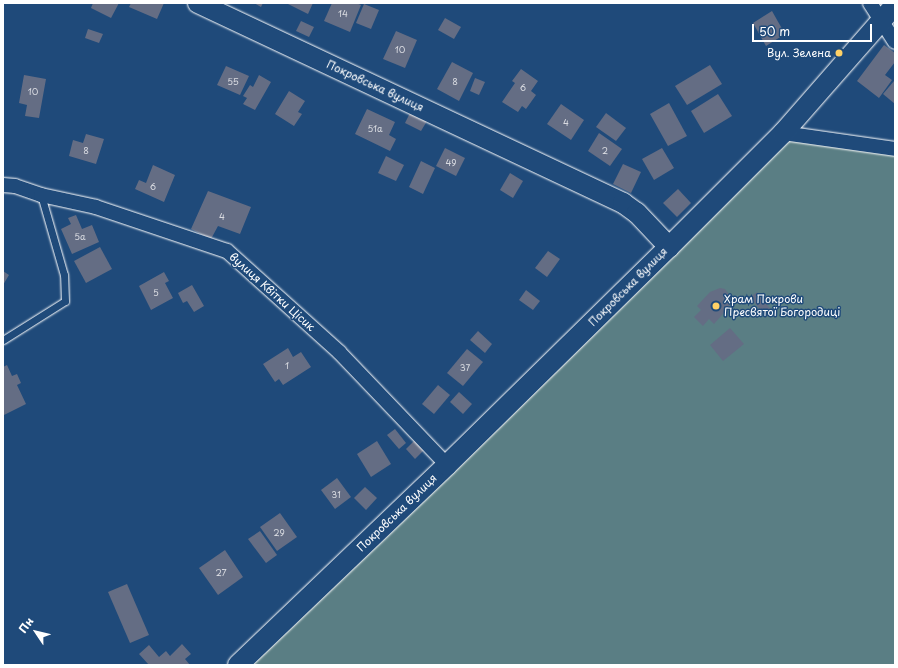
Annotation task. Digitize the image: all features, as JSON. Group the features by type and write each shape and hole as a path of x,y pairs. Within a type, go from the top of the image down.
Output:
{"street":[{"name":"Покровська вулиця","path":"198,3 623,203 637,213 670,247 447,465 238,665"},
{"path":"870,3 880,21 895,42"},
{"path":"670,247 783,132 895,5"},
{"path":"783,132 895,149"},
{"name":"вулиця Квітки Цісик","path":"3,185 15,186 41,195 96,207 227,251 339,352 447,465"}],"lane":[{"path":"3,340 65,301 64,274 41,195"}],"green space":[{"path":"783,133 895,149 895,665 238,665"}],"building":[{"path":"93,3 119,3 111,18 91,8"},
{"path":"131,3 164,3 157,19 129,7"},
{"path":"254,3 263,3 261,7"},
{"path":"286,3 313,3 308,14"},
{"path":"332,3 356,3 361,5 350,32 324,21"},
{"path":"364,4 379,10 371,29 356,23"},
{"path":"772,11 785,34 766,46 753,23"},
{"path":"445,18 461,27 454,39 438,30"},
{"path":"301,21 314,27 309,37 296,31"},
{"path":"88,29 103,34 99,43 85,38"},
{"path":"396,31 417,40 405,68 383,59"},
{"path":"884,45 895,53 895,62 885,75 892,80 879,98 857,81"},
{"path":"452,62 473,73 459,101 437,89"},
{"path":"710,65 722,84 687,105 675,86"},
{"path":"226,66 249,76 240,95 217,85"},
{"path":"521,69 538,81 531,91 536,95 526,109 522,106 518,112 502,102 515,83 512,81"},
{"path":"24,75 46,79 39,118 25,116 27,105 19,103"},
{"path":"259,75 271,82 255,110 243,104 247,98 243,96 250,85 253,87"},
{"path":"475,78 485,82 479,95 470,91"},
{"path":"894,81 895,82 895,104 883,94"},
{"path":"289,91 305,101 298,112 302,114 294,126 275,114"},
{"path":"718,94 732,116 704,133 691,111"},
{"path":"669,103 687,136 668,146 650,114"},
{"path":"561,104 584,120 571,140 547,124"},
{"path":"367,109 395,122 389,135 396,139 390,151 355,134"},
{"path":"410,113 427,121 421,131 405,123"},
{"path":"606,113 626,128 616,141 596,127"},
{"path":"599,133 622,149 610,166 588,151"},
{"path":"86,134 104,139 96,164 69,156 73,140 83,143"},
{"path":"445,148 465,158 456,176 436,166"},
{"path":"662,148 674,168 654,180 642,159"},
{"path":"386,156 404,165 396,181 378,173"},
{"path":"421,161 435,168 423,194 409,187"},
{"path":"623,164 641,172 631,193 613,184"},
{"path":"153,165 175,175 164,202 135,189 139,180 146,183"},
{"path":"510,173 523,181 513,198 500,190"},
{"path":"678,189 691,203 677,217 663,203"},
{"path":"208,191 251,207 240,234 218,226 211,239 191,229"},
{"path":"76,215 82,229 92,225 99,242 72,254 61,229 71,224 68,218"},
{"path":"100,247 112,269 86,283 74,261"},
{"path":"548,251 560,259 547,277 535,268"},
{"path":"3,271 9,275 3,285"},
{"path":"164,272 169,281 165,283 173,298 151,310 139,286"},
{"path":"192,285 204,306 194,312 187,301 183,303 178,293"},
{"path":"720,288 725,289 731,297 729,307 714,324 709,319 703,326 694,317 701,310 697,306 710,292"},
{"path":"526,290 540,301 533,310 519,300"},
{"path":"757,292 773,312 766,317 750,297"},
{"path":"730,328 744,344 723,361 710,345"},
{"path":"478,331 492,344 485,353 470,340"},
{"path":"288,348 293,357 301,352 311,367 283,385 279,379 275,382 263,364"},
{"path":"467,349 483,362 463,386 447,373"},
{"path":"7,365 12,376 17,374 21,383 17,385 26,404 4,415 3,367"},
{"path":"438,385 450,395 434,414 422,404"},
{"path":"459,392 472,404 463,414 450,402"},
{"path":"395,429 406,443 399,449 387,435"},
{"path":"416,439 425,449 415,459 406,449"},
{"path":"377,441 391,464 371,477 357,454"},
{"path":"337,478 351,497 335,509 321,490"},
{"path":"365,487 377,498 366,510 354,498"},
{"path":"280,513 297,537 277,551 260,527"},
{"path":"260,531 277,555 266,563 248,539"},
{"path":"225,550 243,577 218,595 199,568"},
{"path":"127,584 149,635 130,643 108,592"},
{"path":"182,644 191,654 185,659 190,665 149,665 139,654 149,645 159,657 166,651 170,656"}],"place":[{"name":"Вул. Зелена","path":"839,53"},
{"name":"Храм Покрови Пресвятої Богородиці","path":"716,306"}]}
